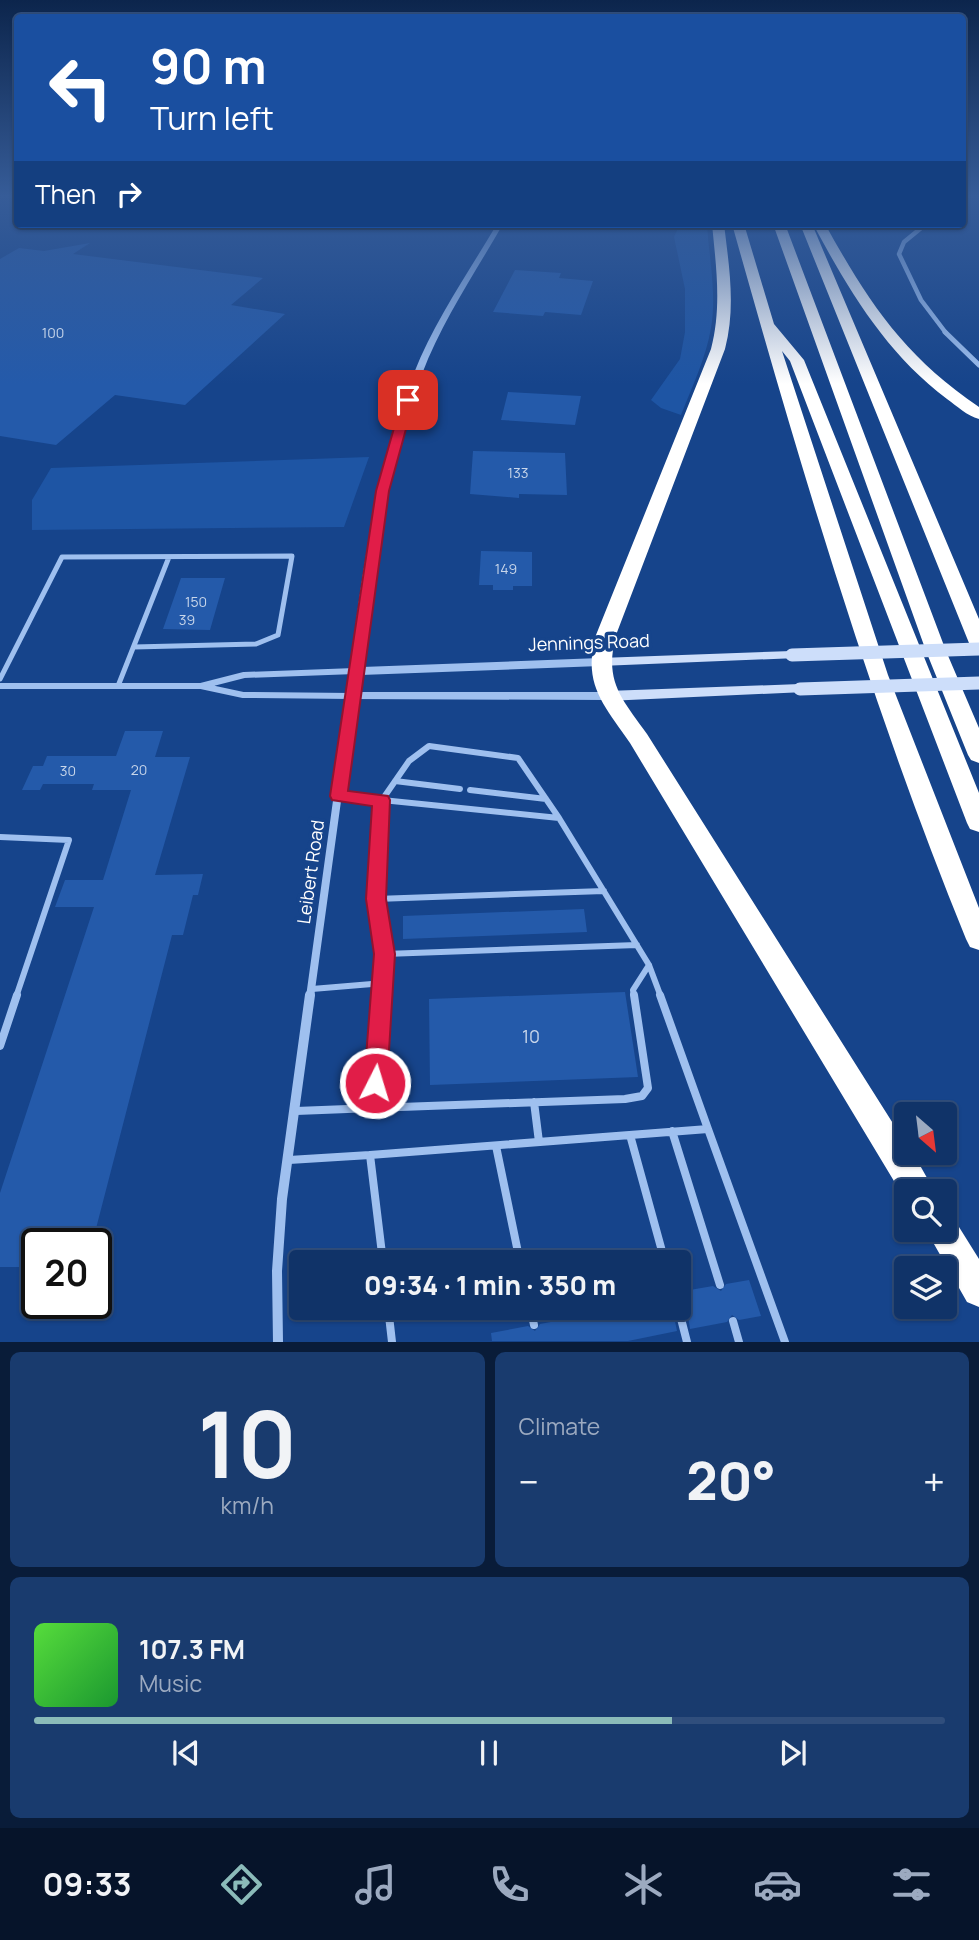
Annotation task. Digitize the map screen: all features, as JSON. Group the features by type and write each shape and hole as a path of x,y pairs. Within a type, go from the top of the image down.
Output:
{"highway":[{"path":"722,259 725,293 720,341 606,635 600,662 603,685 607,696 639,738 911,1179"},
{"path":"747,259 886,702 932,826 979,939"},
{"path":"779,259 876,542 881,577"},
{"path":"792,259 936,651 979,755"},
{"path":"820,259 979,643"},
{"path":"839,259 891,339 930,379 979,414"},
{"path":"766,323 797,360 979,823"},
{"path":"949,1242 979,1290"}],"main road":[{"name":"Jennings Road","path":"600,662 979,649"},
{"name":"Jennings Road","path":"607,696 979,683"}],"street":[{"name":"Leibert Road","path":"278,1342 278,1238 380,502 399,426 432,343 480,259"},
{"path":"900,259 906,276 958,345 979,365"},
{"name":"Jennings Road","path":"201,686 244,675 600,662"},
{"name":"Jennings Road","path":"0,686 201,686 243,695 607,696"}],"lane":[{"path":"0,679 62,556 292,556 278,635 256,644 134,648"},
{"path":"118,686 169,557"},
{"path":"373,1108 385,954 376,899 382,800 409,761 429,746 518,758 559,818 649,965 785,1342"},
{"path":"395,781 460,789"},
{"path":"470,790 546,799"},
{"path":"339,796 559,818"},
{"path":"0,837 69,840 0,1046"},
{"path":"376,899 604,891"},
{"path":"385,954 636,945"},
{"path":"296,1111 625,1099 642,1096 648,1088 633,990 649,965"},
{"path":"312,989 384,983"},
{"path":"534,1102 539,1142"},
{"path":"288,1160 708,1129"},
{"path":"672,1131 720,1285"},
{"path":"630,1135 662,1250"},
{"path":"496,1146 518,1250"},
{"path":"370,1155 382,1250"},
{"path":"389,1320 392,1342"},
{"path":"533,1320 534,1325"},
{"path":"681,1320 687,1342"},
{"path":"733,1321 739,1342"}],"shaded area":[{"path":"679,259 710,259 713,302 711,328 706,350 681,415 661,408 651,400 680,359 685,332 685,289"},
{"path":"369,457 344,527 32,530 32,500 51,468"}],"building":[{"path":"0,259 110,259 263,278 231,305 285,314 185,405 115,395 56,445 0,436"},
{"path":"515,270 561,273 559,278 593,281 581,315 545,312 543,316 493,312"},
{"path":"508,392 581,396 575,425 501,420"},
{"path":"473,451 565,453 567,495 519,494 519,498 470,494"},
{"path":"481,551 532,552 532,586 493,590 493,585 479,585"},
{"path":"181,578 225,578 210,630 163,629"},
{"path":"125,731 163,731 155,757 190,757 155,875 203,874 198,895 193,895 183,935 172,935 96,1228 21,1228 21,1267 0,1267 0,1193 94,907 55,907 65,880 103,880 131,790 92,790 94,784 43,784 40,790 22,790 33,766 43,766 47,756 116,756"},
{"path":"584,909 587,932 403,939 403,916"},
{"path":"625,992 638,1077 430,1085 429,999"},
{"path":"749,1280 761,1316 739,1320 732,1315 727,1322 690,1329 691,1290 713,1286 721,1291 726,1284"},
{"path":"561,1320 675,1320 677,1331 628,1341 492,1341 491,1333 528,1326 535,1331 540,1324"}],"route":[{"path":"375,1083 385,954 376,899 382,800 339,796 382,491 408,400"}]}
